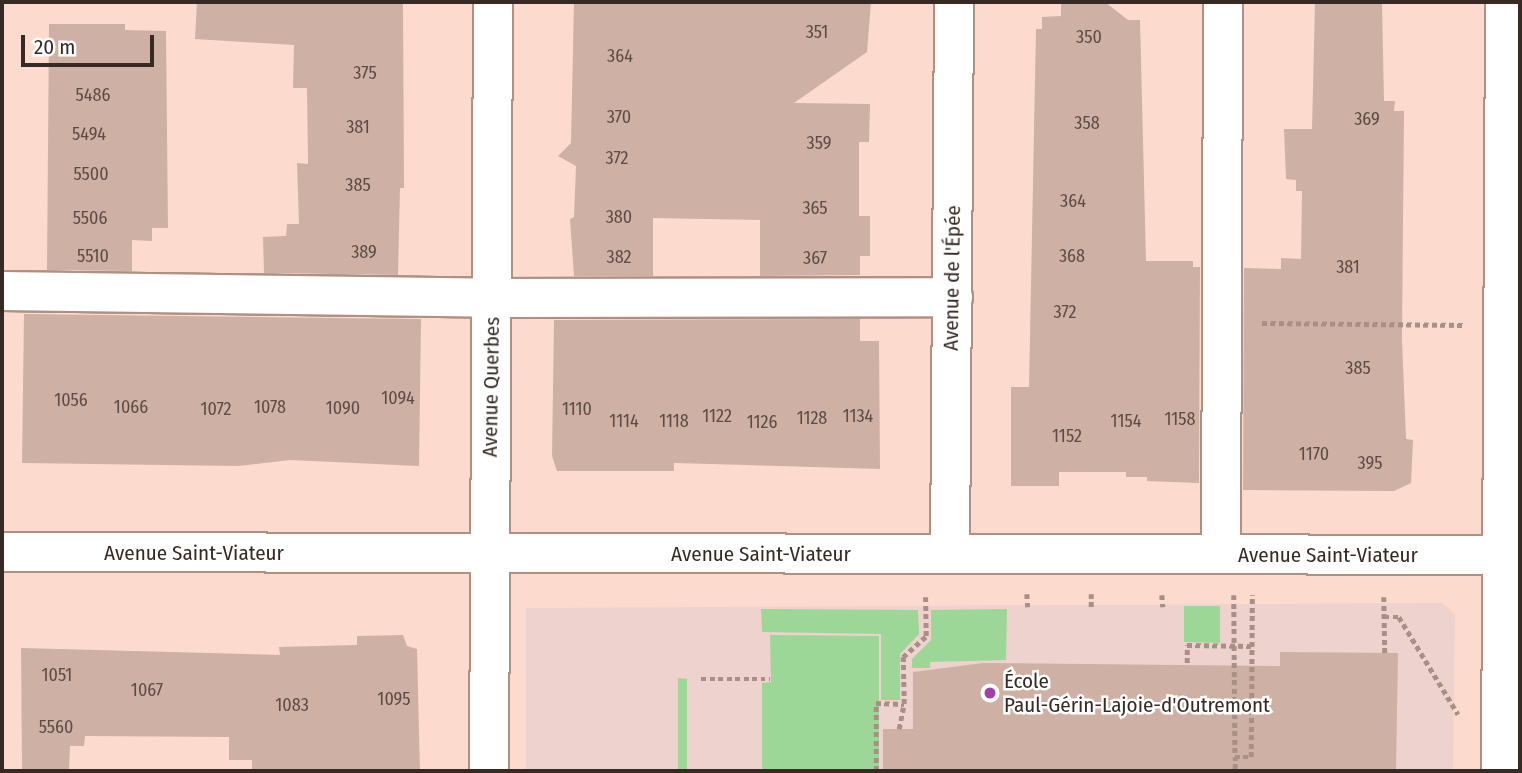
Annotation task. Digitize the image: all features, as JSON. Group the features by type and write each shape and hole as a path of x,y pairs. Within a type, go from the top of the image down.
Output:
{"street":[{"name":"Avenue Querbes","path":"489,771 493,298 492,2"},
{"name":"Avenue de l'Épée","path":"950,554 954,2"},
{"path":"1221,554 1223,2"},
{"path":"1500,771 1512,555 1505,2"},
{"path":"2,291 493,298 953,297"},
{"name":"Avenue Saint-Viateur","path":"2,552 1512,555"}],"path":[{"path":"1223,323 1466,325"},
{"path":"898,729 904,704 903,657 926,636 925,592"},
{"path":"1027,593 1028,607"},
{"path":"1091,593 1091,607"},
{"path":"1384,593 1385,653"},
{"path":"1234,594 1235,769"},
{"path":"1162,595 1163,607"},
{"path":"1235,757 1251,757 1252,595"},
{"path":"1384,617 1399,617 1460,718"},
{"path":"1187,663 1187,645 1252,646"},
{"path":"701,679 770,679"},
{"path":"876,771 876,703 904,704"}],"shaded area":[{"name":"École Paul-Gérin-Lajoie-d'Outremont","path":"1442,603 1455,614 1453,771 526,771 526,608"}],"green space":[{"path":"1184,606 1220,606 1220,643 1184,642"},
{"path":"761,609 918,610 919,634 900,654 900,700 881,700 881,634 762,632"},
{"path":"1007,609 1006,660 930,662 930,668 912,668 912,659 931,640 931,610"},
{"path":"770,635 879,636 879,771 762,771 762,683 771,682"},
{"path":"678,678 687,679 687,771 678,771"}],"building":[{"path":"197,2 403,2 404,188 400,188 398,275 264,273 263,237 286,236 287,224 299,224 297,163 308,164 307,88 293,88 294,45 195,39"},
{"path":"574,2 871,2 867,52 794,103 870,104 869,142 859,142 859,216 870,216 870,256 860,256 860,275 760,276 760,220 653,218 653,276 574,276 570,219 574,217 576,166 558,156 571,143"},
{"path":"1061,2 1105,2 1128,20 1140,20 1146,261 1193,261 1193,267 1200,267 1199,483 1147,481 1147,477 1126,477 1126,472 1059,472 1059,486 1011,486 1011,387 1029,387 1036,29 1042,29 1042,17 1061,16"},
{"path":"1315,2 1382,2 1384,101 1395,101 1394,111 1404,111 1402,339 1406,439 1413,440 1411,483 1394,491 1243,490 1244,268 1281,269 1281,258 1301,259 1302,191 1296,191 1296,180 1286,179 1284,129 1312,129"},
{"path":"49,24 125,24 125,30 166,31 168,228 152,228 152,241 132,240 132,271 47,270"},
{"path":"24,314 421,319 419,466 290,460 238,466 22,463"},
{"path":"860,319 860,341 879,341 880,469 674,463 674,471 557,471 552,456 554,320"},
{"path":"403,635 407,646 417,649 420,771 252,771 252,760 229,760 229,737 85,736 84,746 70,746 69,771 22,771 21,648 280,655 279,647 357,645 357,636"},
{"path":"1280,652 1398,653 1396,771 883,771 883,729 913,729 913,672 983,663 1280,666"}],"place":[{"name":"École Paul-Gérin-Lajoie-d'Outremont","path":"990,693"}]}
